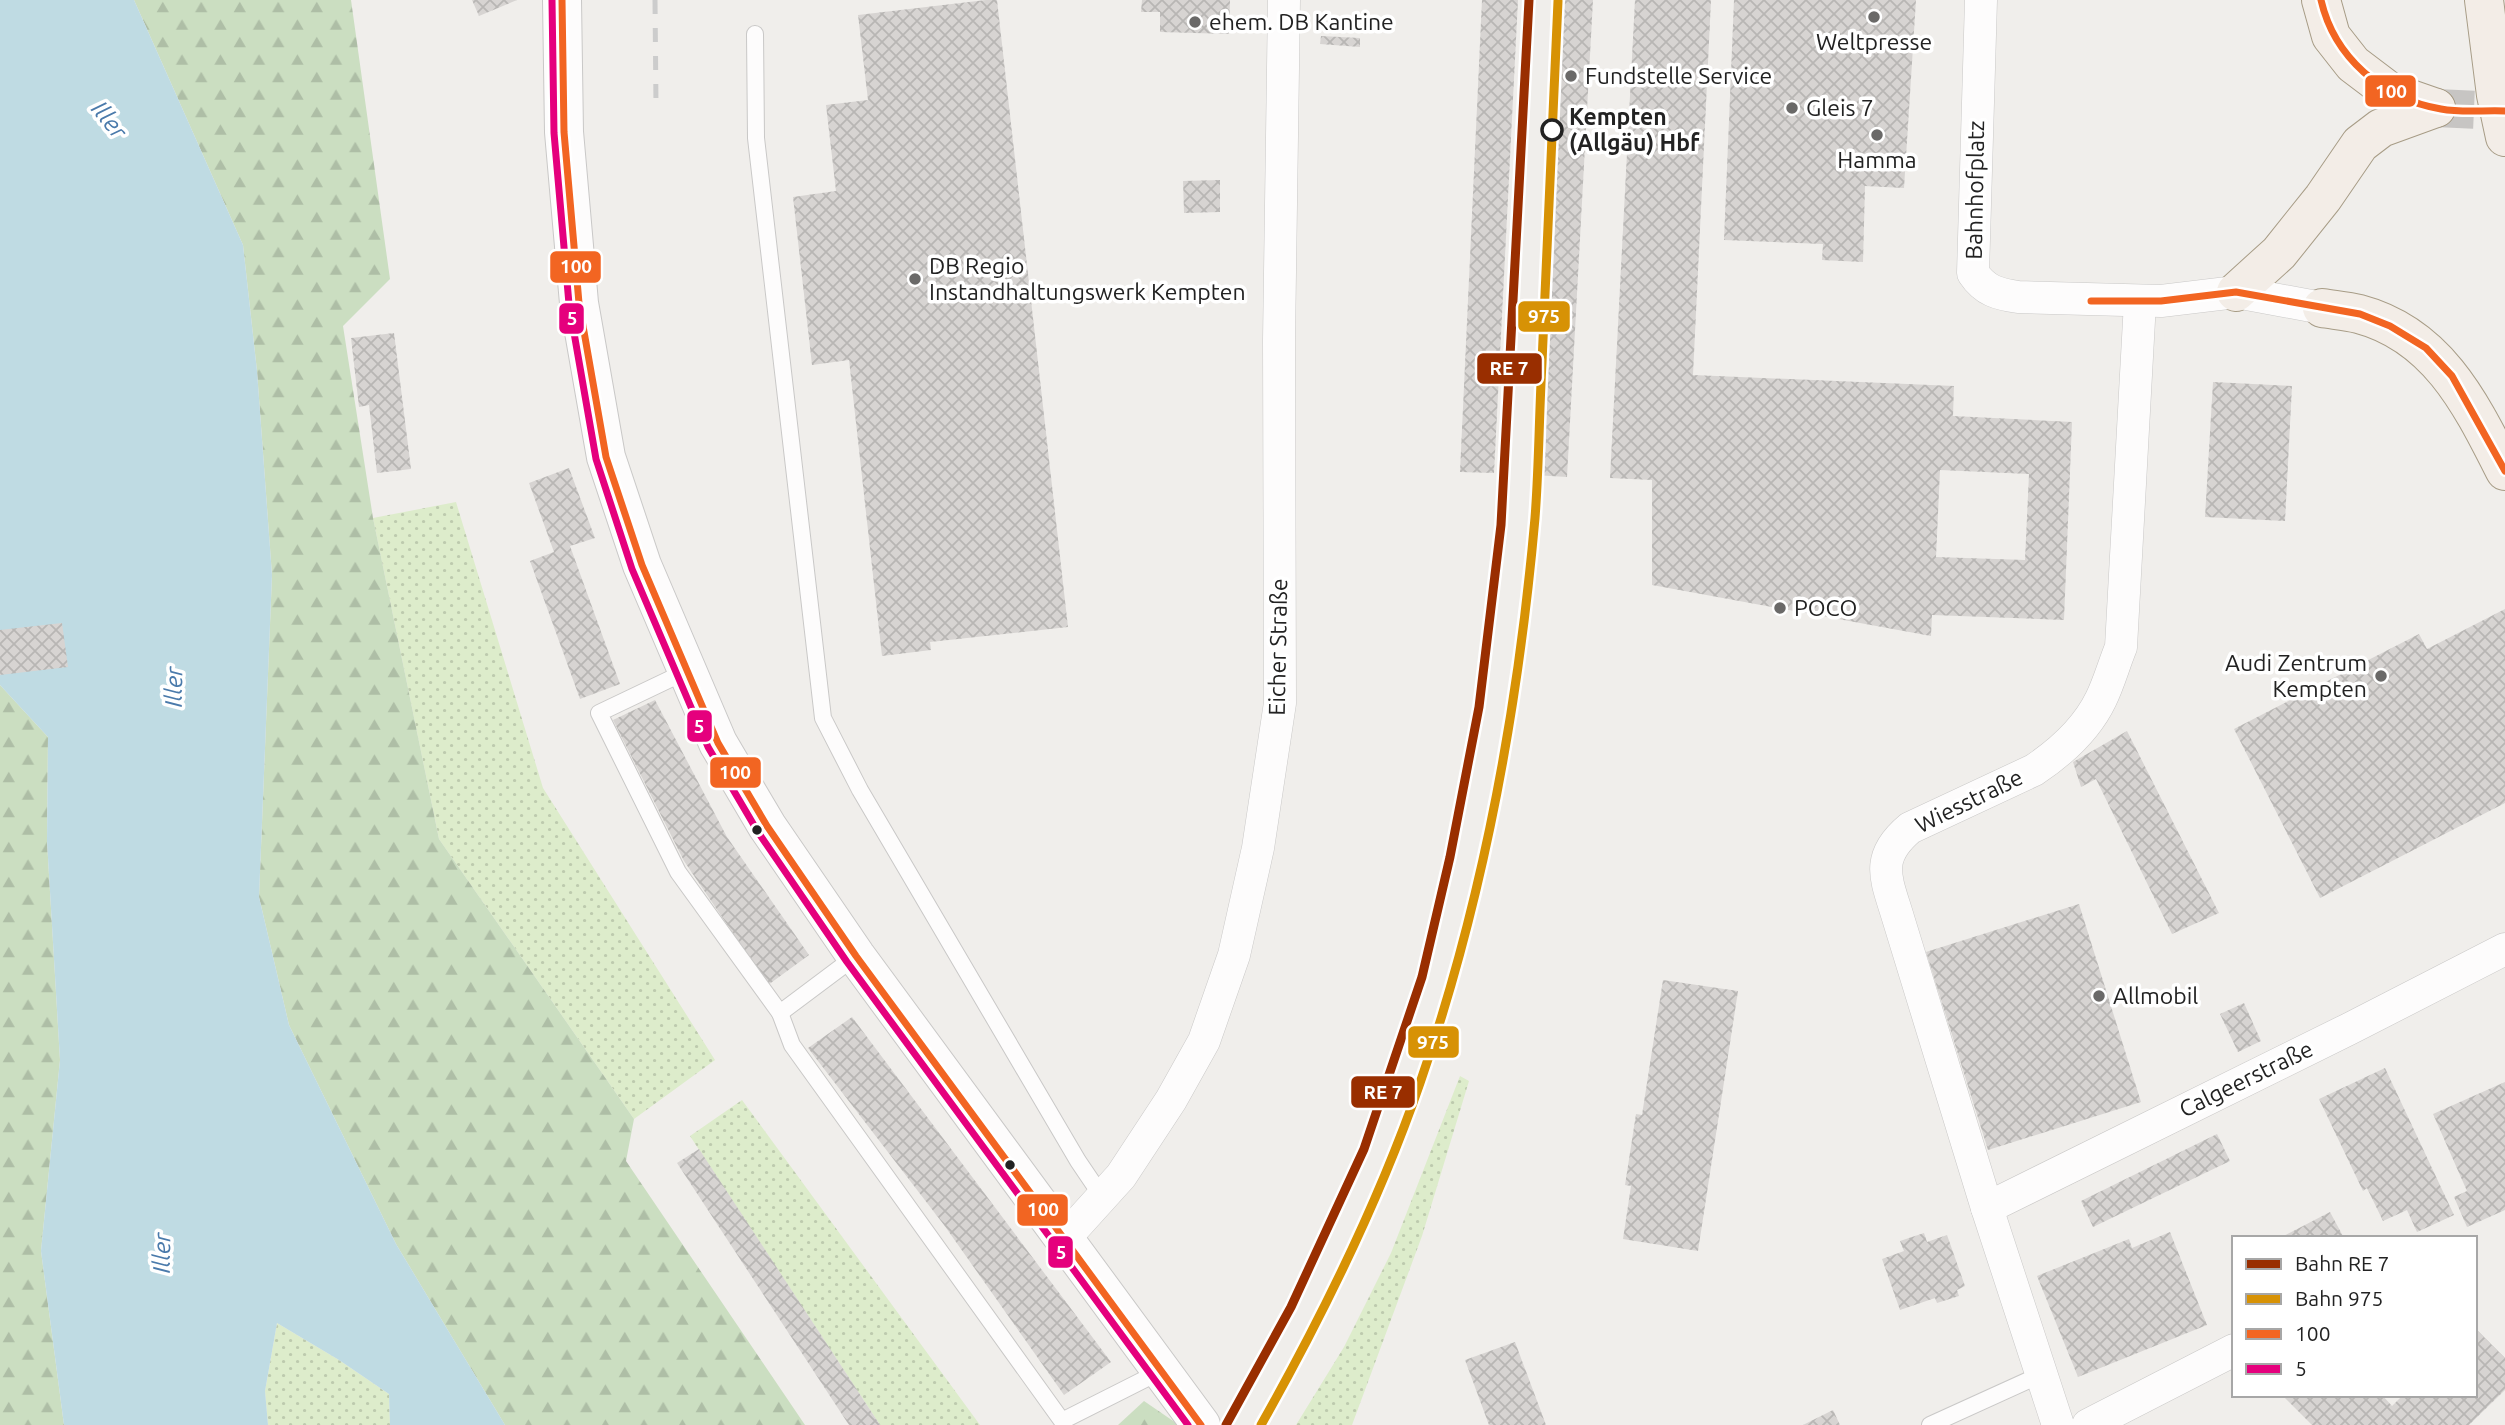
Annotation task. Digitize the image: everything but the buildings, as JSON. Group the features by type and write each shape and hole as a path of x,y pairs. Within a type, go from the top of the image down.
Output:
{"main road":[{"path":"2236,292 2279,253 2323,198 2360,144 2381,128 2436,108 2390,92 2353,64 2331,36 2321,0"},
{"path":"2484,0 2496,95 2505,137"},
{"path":"2322,308 2360,314 2390,326 2426,348 2452,376 2505,471"}],"street":[{"path":"562,0 564,132 579,303 606,457 642,565 718,743 767,826 856,956 1201,1425"},
{"name":"Eicher Straße","path":"1064,1239 1121,1177 1171,1100 1204,1041 1234,955 1258,848 1280,703 1279,340 1284,0"},
{"name":"Bahnhofplatz","path":"1981,0 1973,273 1985,289 1999,295 2140,302 2236,292 2322,308"},
{"name":"Wiesstraße","path":"2058,1425 1986,1208 1886,878 1886,861 1889,849 1910,828 2034,770 2052,758 2073,738 2101,700 2121,647 2140,302"},
{"name":"Calgeerstraße","path":"1986,1208 2505,949"},
{"path":"2088,1425 2232,1351"}],"lane":[{"path":"755,34 756,138 823,718 860,790 1078,1161 1104,1198"},
{"path":"687,671 599,713 678,872 780,1013 792,1045 1062,1421 1163,1370"},
{"path":"780,1013 856,956"},
{"path":"1930,1425 2040,1375"}],"green space":[{"path":"134,0 351,0 390,279 343,326 373,518 439,839 634,1119 626,1161 805,1425 505,1425 396,1244 289,1025 259,897 272,575 257,371 243,245"},
{"path":"456,502 543,788 715,1060 634,1119 439,839 373,518"},
{"path":"0,685 48,737 47,841 60,1060 41,1251 64,1425 0,1425"},
{"path":"1460,1076 1469,1081 1422,1236 1352,1425 1296,1425 1344,1347 1391,1253"},
{"path":"742,1100 980,1425 880,1425 690,1136"},
{"path":"277,1323 389,1394 390,1425 268,1425 265,1391"},
{"path":"1144,1401 1179,1425 1118,1425"}],"water":[{"name":"Iller","path":"0,0 134,0 243,245 257,371 272,575 259,897 289,1025 396,1244 505,1425 390,1425 389,1394 277,1323 265,1391 268,1425 64,1425 41,1251 60,1060 47,841 48,737 0,685"}],"tunnel":[{"path":"2436,108 2505,111"}],"railway":[{"path":"655,0 656,106"}],"transit line":[{"name":"5","path":"552,0 554,133 569,304 596,459 632,569 708,747 758,832 847,962 1188,1425"},
{"name":"100","path":"562,0 564,132 579,303 606,457 642,565 718,743 767,826 856,956 1201,1425"},
{"path":"1226,1425 1291,1307 1364,1149 1422,977 1450,857 1479,707 1501,525 1529,0"},
{"name":"100","path":"2321,0 2327,21 2349,57 2364,72 2399,96 2441,109 2505,111"},
{"name":"100","path":"2091,301 2161,301 2236,292 2360,314 2390,326 2426,348 2452,376 2505,471"}],"rail line":[{"name":"975","path":"1261,1425 1348,1257 1404,1127 1462,945 1495,804 1519,662 1535,518 1558,1"}],"place":[{"name":"Weltpresse","path":"1874,17"},
{"name":"ehem. DB Kantine","path":"1195,22"},
{"name":"Fundstelle Service","path":"1571,76"},
{"name":"Gleis 7","path":"1792,108"},
{"name":"Kempten (Allgäu) Hbf","path":"1552,130"},
{"name":"Hamma","path":"1877,135"},
{"name":"DB Regio Instandhaltungswerk Kempten","path":"915,279"},
{"name":"POCO","path":"1780,608"},
{"name":"Audi Zentrum Kempten","path":"2381,676"},
{"name":"Allmobil","path":"2099,996"}]}
